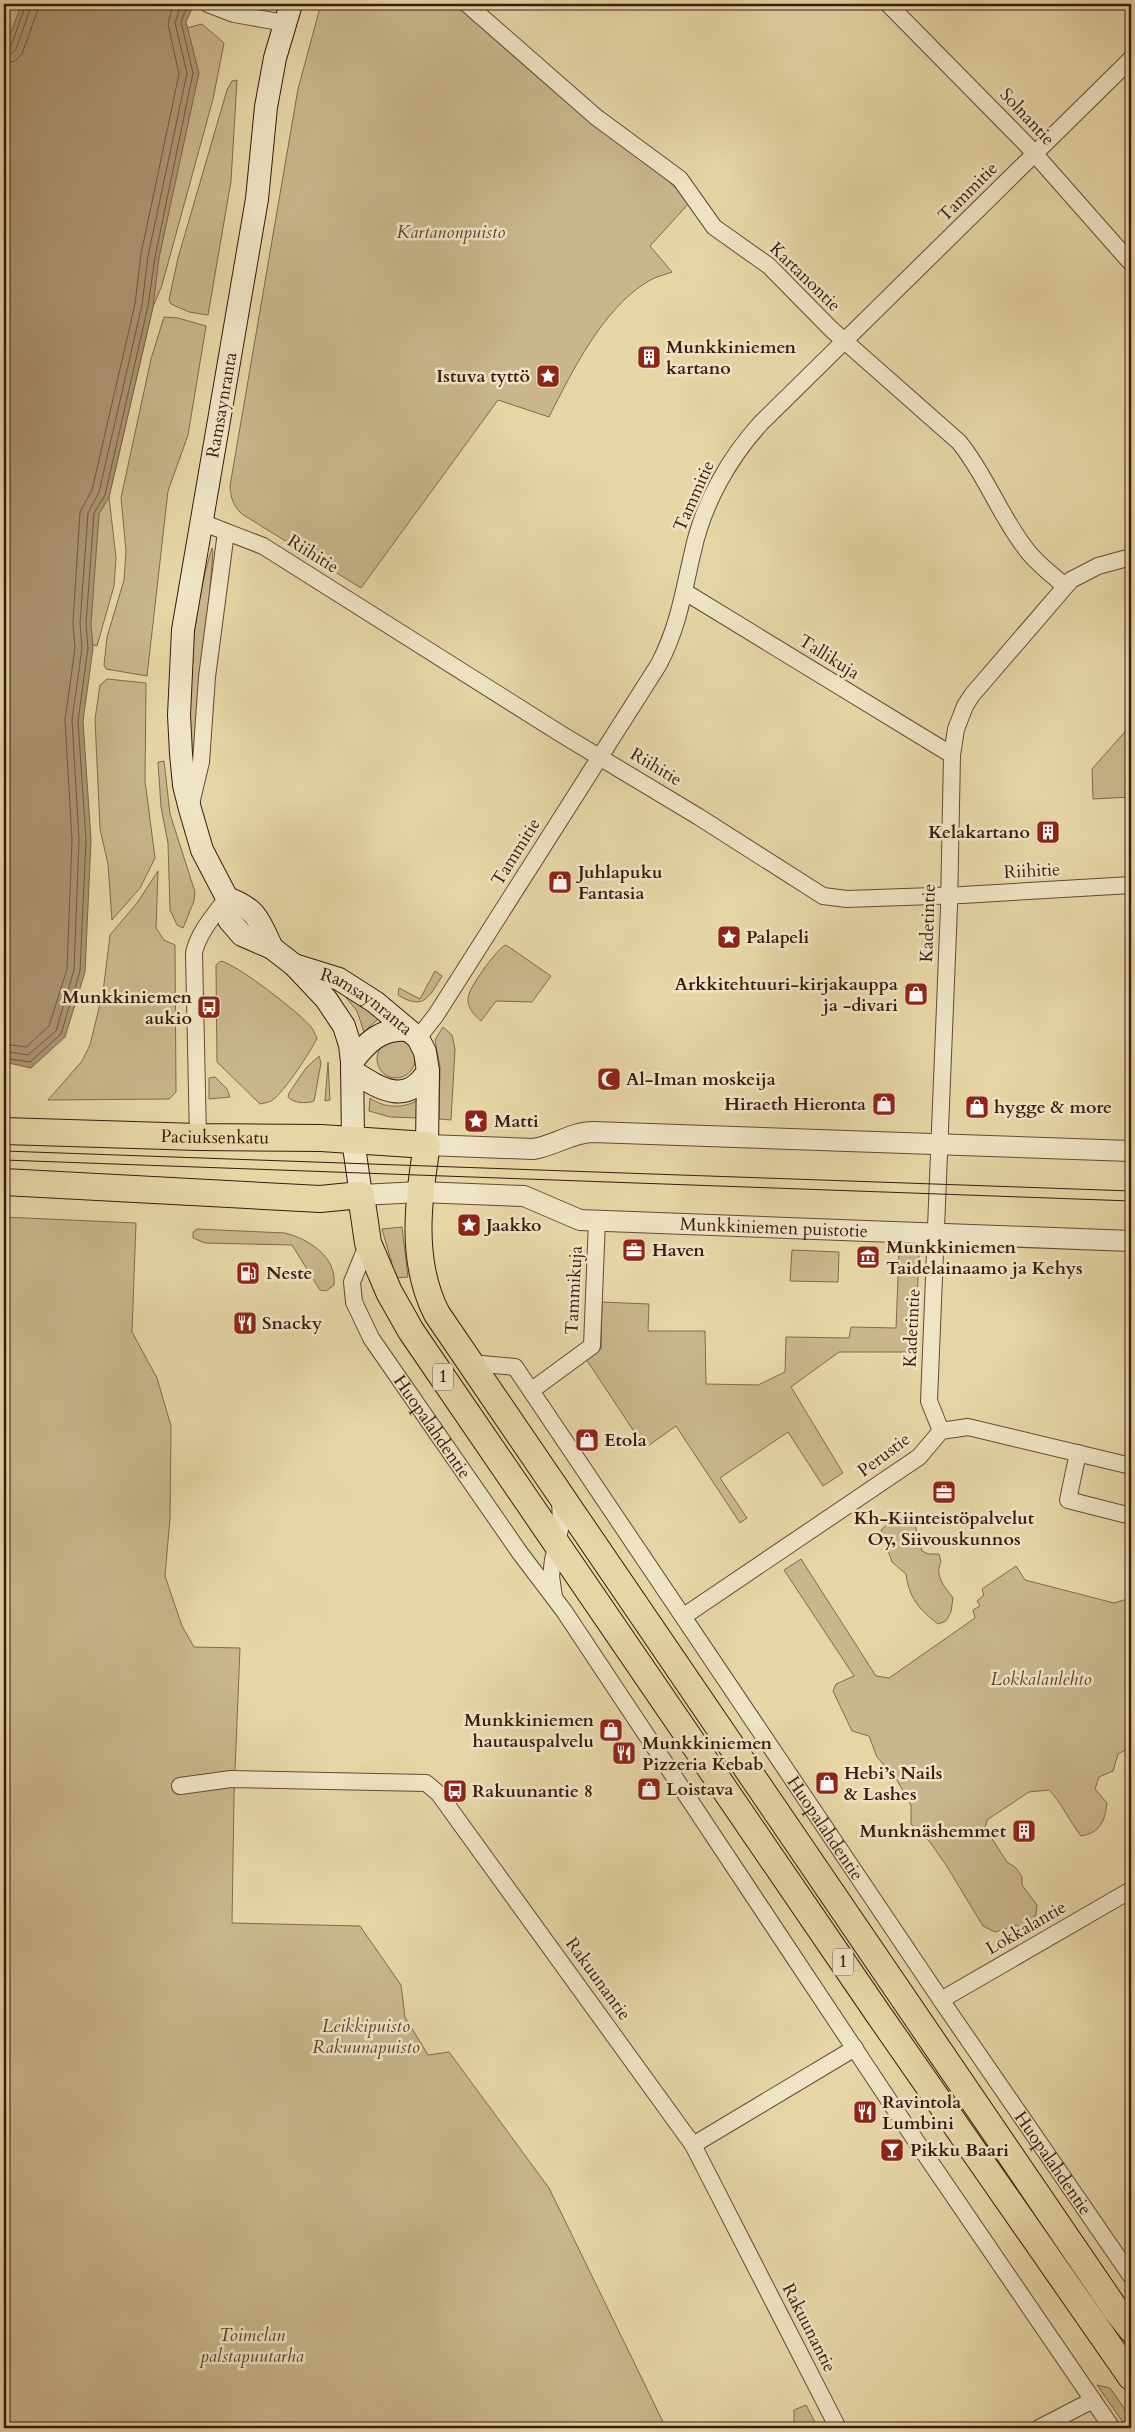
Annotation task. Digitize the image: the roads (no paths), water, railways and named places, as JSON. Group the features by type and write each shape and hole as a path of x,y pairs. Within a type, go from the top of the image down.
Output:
{"main road":[{"name":"Ramsaynranta","path":"288,13 274,58 257,199 183,630 180,676 181,754 190,809 202,850 227,898 229,920 242,935 272,948 294,965 336,1012 344,1026 350,1045 352,1066 353,1140"},
{"name":"Ramsaynranta","path":"294,965 338,979 375,1002 413,1034 425,1052 428,1071 427,1145"},
{"path":"413,1034 396,1028 377,1036 364,1046 352,1066 383,1090 394,1092 414,1086 422,1080 428,1071"},
{"name":"Paciuksenkatu","path":"4,1131 353,1140 427,1145"},
{"name":"Huopalahdentie","path":"353,1140 368,1243 399,1312 885,2023 1131,2377"},
{"name":"Huopalahdentie","path":"427,1145 420,1192 419,1240 425,1286 437,1314 922,2029 1110,2302 1131,2329"},
{"path":"4,1182 320,1199 362,1195"}],"street":[{"path":"208,4 234,14 288,13"},
{"name":"Kartanontie","path":"467,4 596,117 680,179 714,228 769,266 846,342 959,442 975,463 1021,544 1034,559 1065,586"},
{"name":"Solnantie","path":"888,4 967,83 1034,154 1131,264"},
{"name":"Tammitie","path":"413,1034 436,1015 659,664 676,628 693,550 702,522 734,457 761,423 846,342 1131,59"},
{"name":"Riihitie","path":"201,522 263,546 823,896 847,898 949,895 1131,885"},
{"name":"Ramsaynranta","path":"190,809 201,762 207,677 226,532"},
{"name":"Kadetintie","path":"941,1431 929,1401 949,895 952,755 956,729 965,706 1065,586 1088,571 1131,557"},
{"name":"Tallikuja","path":"685,592 952,755"},
{"path":"198,1137 194,953 202,935 227,898"},
{"path":"427,1145 533,1149 542,1148 577,1134 593,1132 1131,1151"},
{"path":"362,1195 420,1192"},
{"name":"Munkkiniemen puistotie","path":"420,1192 524,1196 559,1210 575,1219 1131,1241"},
{"name":"Tammikuja","path":"532,1390 592,1346 597,1220"},
{"name":"Huopalahdentie","path":"368,1243 352,1282 354,1302 372,1338 508,1535 554,1597 855,2048 1112,2428"},
{"name":"Huopalahdentie","path":"470,1363 515,1367 532,1390 941,2000 1131,2276"},
{"path":"941,1431 968,1427 1131,1466"},
{"name":"Perustie","path":"684,1616 919,1457 941,1431"},
{"path":"1078,1453 1068,1500 1131,1516"},
{"name":"Huopalahdentie","path":"554,1597 551,1576 561,1525 560,1494"},
{"name":"Rakuunantie","path":"180,1786 231,1779 426,1783 438,1794 693,2145 838,2428"},
{"name":"Lokkalantie","path":"941,2000 1131,1890"},
{"path":"693,2145 855,2048"},
{"path":"1039,2428 1093,2400"}],"water":[{"path":"22,4 194,4 186,22 199,73 159,258 153,307 109,497 99,514 91,624 93,648 83,721 91,840 85,972 65,1037 31,1068 4,1062 4,49"}],"tram line":[{"path":"4,1151 1131,1191"},
{"path":"4,1160 1131,1201"}],"place":[{"name":"Munkkiniemen kartano","path":"649,357"},
{"name":"Istuva tyttö","path":"548,376"},
{"name":"Kelakartano","path":"1048,832"},
{"name":"Juhlapuku Fantasia","path":"560,882"},
{"name":"Palapeli","path":"729,937"},
{"name":"Arkkitehtuuri-kirjakauppa ja -divari","path":"916,994"},
{"name":"Munkkiniemen aukio","path":"209,1007"},
{"name":"Al-Iman moskeija","path":"609,1079"},
{"name":"Hiraeth Hieronta","path":"884,1104"},
{"name":"hygge & more","path":"977,1107"},
{"name":"Matti","path":"476,1121"},
{"name":"Jaakko","path":"469,1225"},
{"name":"Haven","path":"634,1250"},
{"name":"Munkkiniemen Taidelainaamo ja Kehys","path":"868,1257"},
{"name":"Neste","path":"248,1273"},
{"name":"Snacky","path":"245,1323"},
{"name":"Etola","path":"587,1440"},
{"name":"Kh-Kiinteistöpalvelut Oy, Siivouskunnos","path":"944,1492"},
{"name":"Munkkiniemen hautauspalvelu","path":"611,1730"},
{"name":"Munkkiniemen Pizzeria Kebab","path":"624,1753"},
{"name":"Hebi’s Nails & Lashes","path":"827,1783"},
{"name":"Loistava","path":"649,1789"},
{"name":"Rakuunantie 8","path":"455,1791"},
{"name":"Munknäshemmet","path":"1024,1831"},
{"name":"Ravintola Lumbini","path":"865,2112"},
{"name":"Pikku Baari","path":"892,2150"}],"park label":[{"name":"Kartanonpuisto","path":"451,232"},
{"name":"Lokkalanlehto","path":"1041,1679"},
{"name":"Leikkipuisto Rakuunapuisto","path":"366,2036"},
{"name":"Toimelan palstapuutarha","path":"252,2345"}]}
